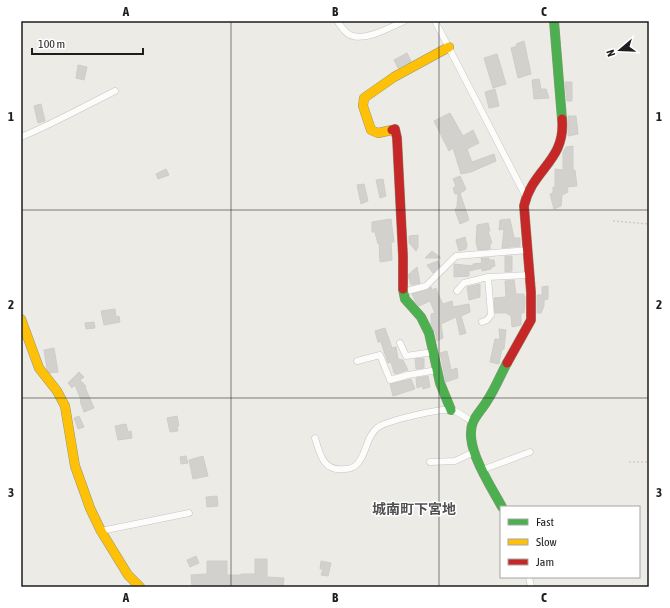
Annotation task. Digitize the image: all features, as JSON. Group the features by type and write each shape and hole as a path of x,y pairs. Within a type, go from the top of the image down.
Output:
{"street":[{"path":"337,21 346,32 352,36 365,36 381,32 404,21"},
{"path":"435,21 525,195"},
{"path":"501,506 474,452 471,433 473,422 488,400 531,320 528,250 524,206 525,195 530,186 555,154 560,145 563,128 554,21"},
{"path":"449,47 390,80 364,98 362,106 371,130 378,133 396,129 403,249 403,292 406,299 421,317 429,333 440,383 452,410"},
{"path":"21,137 48,127 63,117 115,92"},
{"path":"403,292 426,286 456,256 528,250"},
{"path":"457,291 464,283 488,277 529,275"},
{"path":"482,322 487,320 491,315 488,277"},
{"path":"21,319 39,368 57,391 65,406 75,466 101,531 128,575 140,587"},
{"path":"400,343 406,356 433,352"},
{"path":"357,361 380,355 390,380 437,370"},
{"path":"315,438 322,458 327,465 337,470 350,469 359,463 371,435 378,427 407,417 429,412 452,410 473,422"},
{"path":"430,462 455,461 474,452"},
{"path":"482,470 530,452"},
{"path":"101,531 189,513"}],"path":[{"path":"613,221 649,224"},
{"path":"629,462 649,462"}],"building":[{"path":"524,41 531,74 518,78 511,48"},
{"path":"407,53 411,61 398,68 394,60"},
{"path":"497,54 506,84 493,88 484,58"},
{"path":"78,65 87,67 84,80 76,78"},
{"path":"539,79 541,89 546,89 549,98 534,99 532,80"},
{"path":"565,82 572,82 572,101 567,101"},
{"path":"495,89 499,106 489,108 485,92"},
{"path":"41,104 45,121 38,123 34,106"},
{"path":"450,113 463,136 473,130 479,143 467,149 472,162 494,154 496,161 471,172 461,174 453,148 449,151 434,121"},
{"path":"568,116 576,116 578,134 568,136"},
{"path":"573,146 573,170 575,170 577,186 567,187 568,192 562,195 561,206 554,209 550,194 553,193 553,187 555,187 555,169 563,170 563,152 566,147"},
{"path":"166,169 169,175 158,179 156,174"},
{"path":"460,176 466,189 460,193 469,220 460,224 455,210 457,206 458,194 455,194 453,188 456,186 453,179"},
{"path":"383,179 386,196 380,198 376,180"},
{"path":"364,184 368,201 361,204 357,185"},
{"path":"391,219 394,242 391,242 392,260 380,262 379,243 378,244 375,232 372,232 372,222"},
{"path":"510,219 514,238 520,238 520,246 502,248 504,229 499,230 500,220"},
{"path":"488,223 490,231 488,231 492,243 490,244 490,249 478,250 476,242 477,225"},
{"path":"418,235 418,247 416,251 409,243 409,236"},
{"path":"465,237 467,245 466,249 459,251 456,240"},
{"path":"432,251 441,258 425,258"},
{"path":"505,256 512,256 512,271 505,272"},
{"path":"481,258 489,258 489,260 494,260 495,266 491,269 482,271 482,268 469,271 469,276 454,277 454,264 473,266 473,264 482,263"},
{"path":"438,261 440,266 433,273 427,265"},
{"path":"417,267 420,283 411,285 408,275"},
{"path":"514,280 516,294 524,294 525,305 524,313 521,313 521,325 512,327 511,316 506,313 495,313 494,298 506,297 505,281"},
{"path":"480,284 480,297 469,300 467,287"},
{"path":"548,286 548,299 544,300 544,306 541,313 537,313 537,295 542,295 542,287"},
{"path":"431,287 432,290 436,288 443,304 452,301 453,307 469,304 470,312 461,316 466,333 460,335 456,317 441,324 443,338 437,341 431,324 431,314 435,313 430,301 419,306 412,294 427,290"},
{"path":"115,309 116,317 119,316 120,322 104,325 101,311"},
{"path":"94,322 95,328 86,329 85,323"},
{"path":"385,328 392,348 396,347 398,359 403,360 408,370 396,374 394,373 391,362 388,363 381,342 378,342 375,331"},
{"path":"499,329 506,330 504,349 502,349 499,364 490,362 495,339 500,339"},
{"path":"54,348 58,372 49,373 44,350"},
{"path":"447,351 451,370 457,368 458,378 446,382 440,353"},
{"path":"424,358 424,368 416,369 415,359"},
{"path":"79,372 84,377 80,380 86,386 85,387 94,408 84,412 75,385 72,388 68,383"},
{"path":"428,376 430,387 423,389 422,386 417,388 416,378"},
{"path":"411,379 415,389 393,396 390,384"},
{"path":"79,416 84,427 78,429 74,418"},
{"path":"177,416 179,426 177,426 178,431 170,432 167,418"},
{"path":"126,424 128,432 131,431 132,438 118,440 115,426"},
{"path":"186,456 188,463 181,464 180,457"},
{"path":"203,456 208,476 193,479 189,460"},
{"path":"217,496 218,506 207,507 206,497"},
{"path":"196,556 199,563 190,567 187,560"},
{"path":"255,559 267,559 267,577 284,578 283,587 192,587 191,575 207,574 207,561 227,561 227,575 241,575 255,574"},
{"path":"321,561 331,563 328,576 321,575 323,569 320,569"}],"traffic: fast":[{"path":"554,21 562,119"},
{"path":"403,289 405,299 421,317 429,333 440,383 451,410"},
{"path":"501,506 485,477 475,454 471,432 474,419 490,396 507,363"}],"traffic: slow":[{"path":"392,130 378,133 371,130 363,106 364,98 394,77 449,47"},
{"path":"21,319 39,368 57,391 65,406 75,466 90,508 101,531 128,575 140,587"}],"traffic: jam":[{"path":"507,363 531,320 531,292 524,206 528,193 554,155 559,145 562,133 562,119"},
{"path":"392,130 395,129 397,138 403,256 403,289"}],"district":[{"name":"城南町下宮地","path":"414,509"}]}
